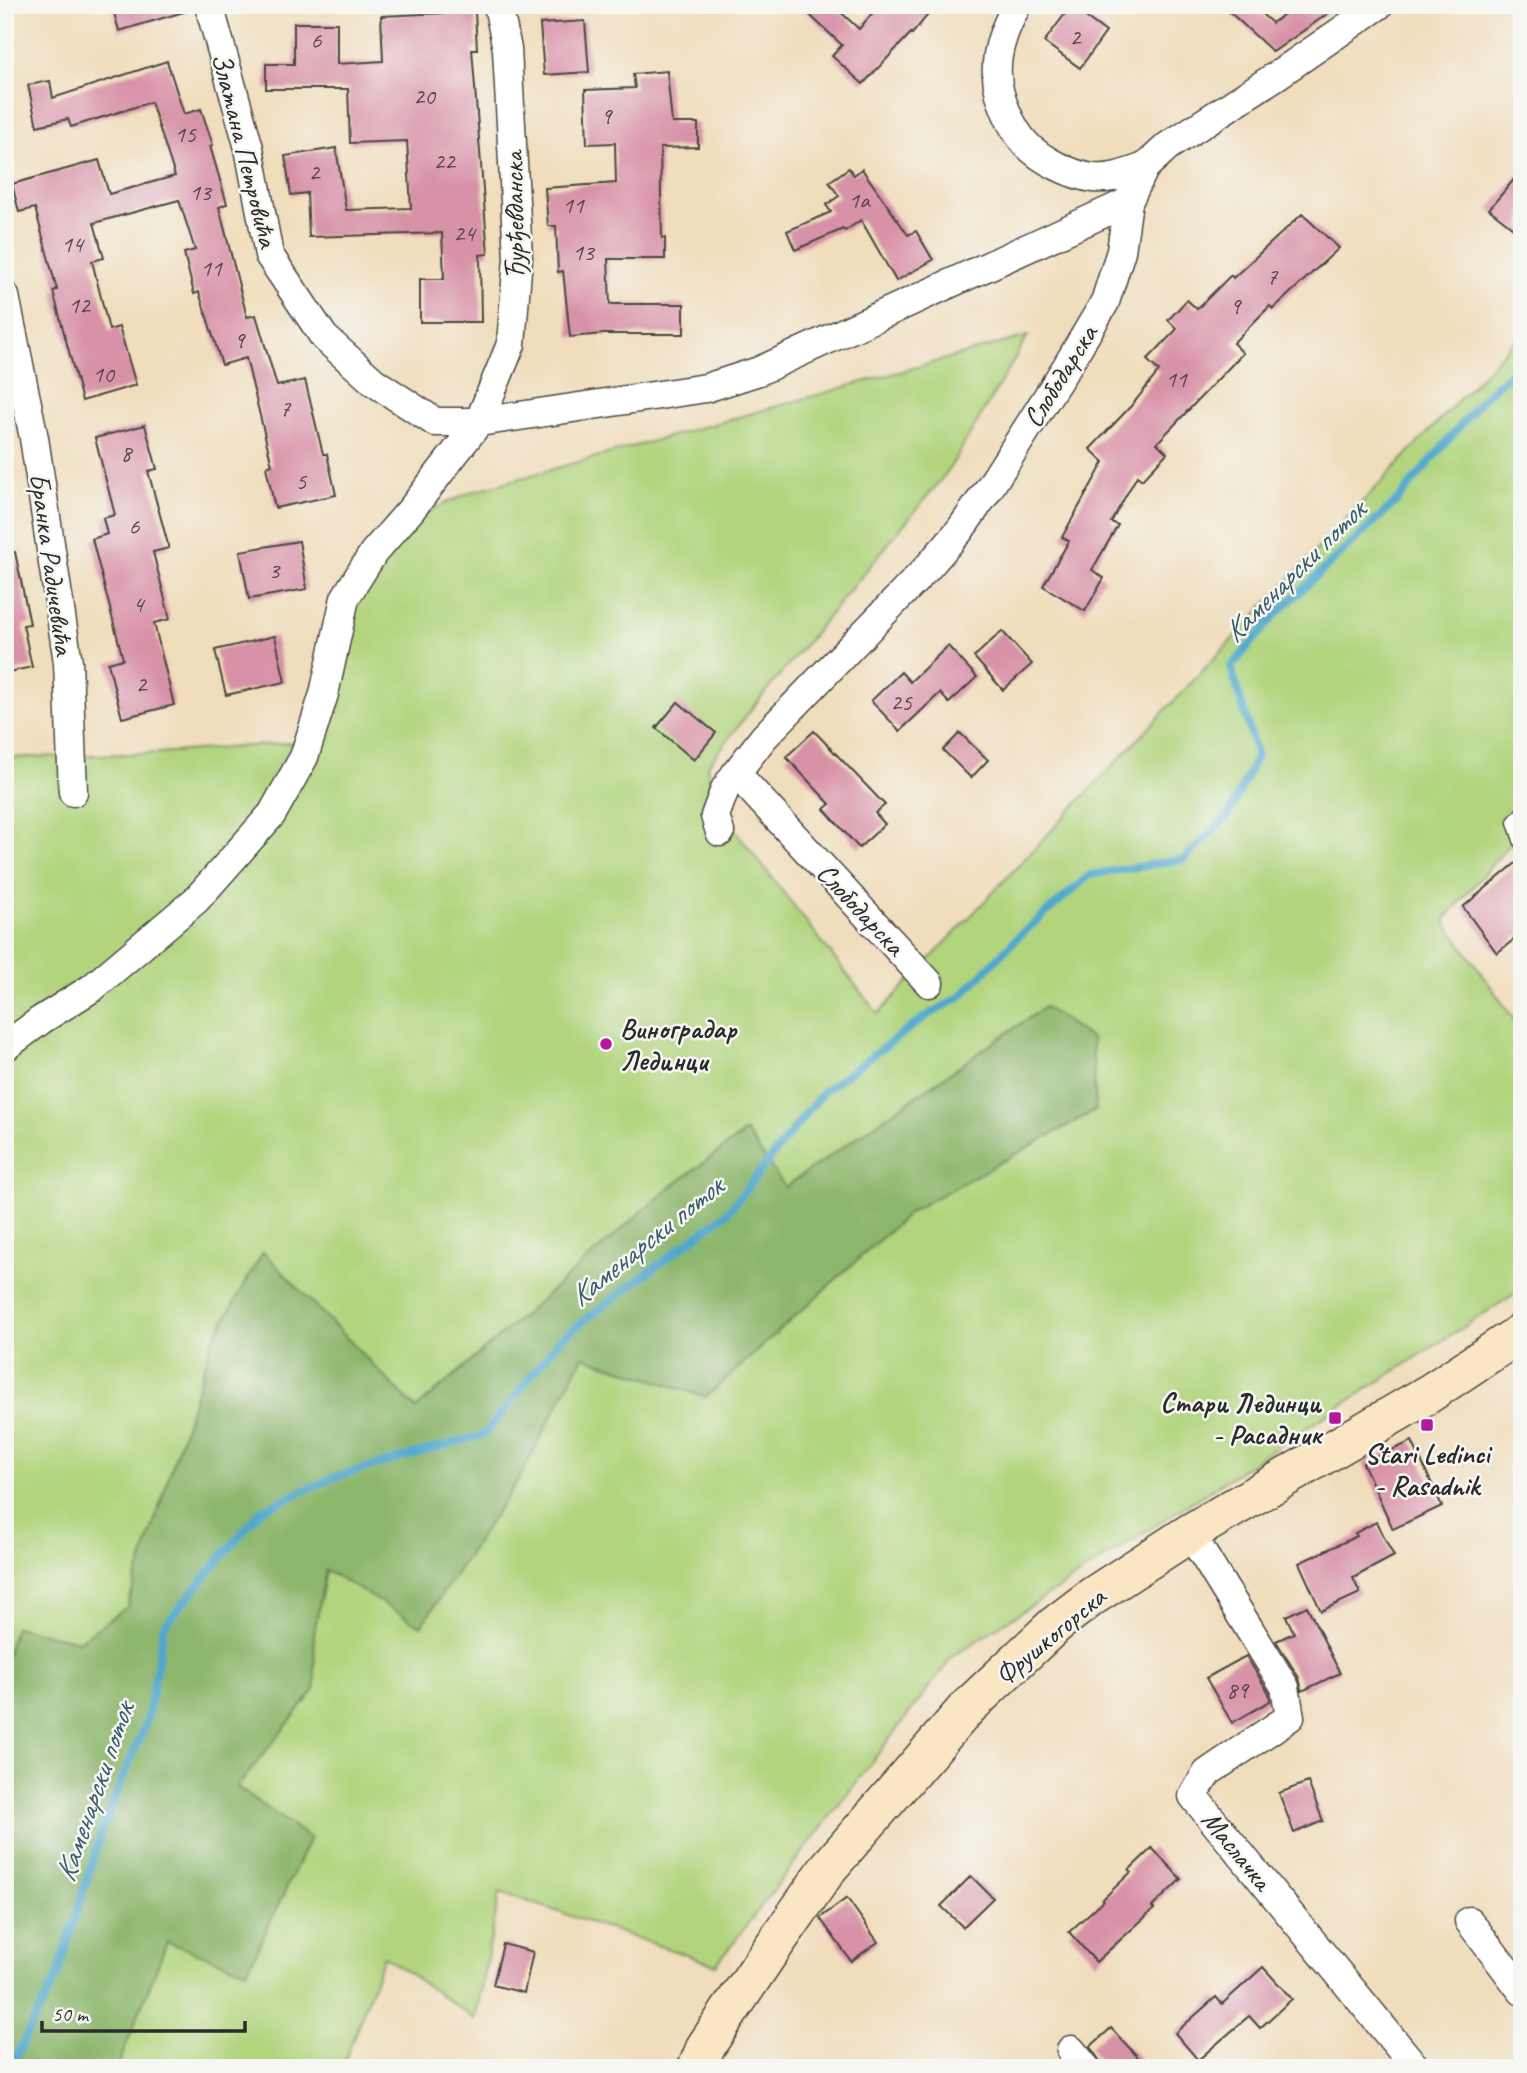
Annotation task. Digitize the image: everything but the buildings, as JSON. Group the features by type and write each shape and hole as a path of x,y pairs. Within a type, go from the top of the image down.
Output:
{"street":[{"name":"Златана Петровића","path":"209,5 249,148 270,255 324,337 374,382 435,422 480,422 706,388 759,371 1128,202"},
{"name":"Ђурђевданска","path":"480,422 511,344 518,258 507,50 498,5"},
{"path":"1017,5 1000,40 997,77 1006,113 1027,145 1057,167 1092,177 1118,177 1144,167"},
{"name":"Слободарска","path":"720,832 715,816 725,789 736,773 764,737 928,567 960,530 1068,366 1105,302 1121,251 1128,202 1144,167 1168,146 1379,5"},
{"name":"Бранка Радичевића","path":"5,296 34,438 68,663 73,792"},
{"path":"5,1047 41,1020 92,988 195,900 272,814 304,757 324,694 345,598 374,552 480,422"},
{"name":"Слободарска","path":"736,773 929,984"},
{"name":"Фрушкогорска","path":"697,2068 713,2036 830,1867 967,1708 1055,1625 1093,1596 1190,1533 1430,1393 1522,1332"},
{"name":"Маслачка","path":"1190,1533 1285,1687 1290,1717 1207,1773 1193,1796 1416,2068"},
{"path":"1469,1921 1522,1991"}],"lane":[{"path":"1522,814 1515,822 1522,843"}],"green space":[{"path":"1522,333 1522,830 1444,920 1522,1031 1522,1289 953,1656 716,1965 500,1892 475,2019 384,1956 342,2068 117,2067 167,1942 309,1838 236,1788 315,1690 314,1633 326,1569 421,1626 521,1475 583,1356 706,1397 911,1211 1096,1110 1045,1007 785,1187 745,1132 668,1189 416,1409 263,1253 213,1340 127,1607 79,1641 15,1627 5,1661 5,758 159,753 302,742 379,534 471,492 1028,336 948,471 707,766 716,806 878,1014"},
{"path":"1045,1007 1092,1039 1096,1110 911,1211 706,1397 583,1357 521,1475 421,1626 326,1570 314,1633 315,1690 237,1787 310,1838 247,1971 167,1942 117,2068 5,2068 5,1661 15,1627 79,1641 127,1607 213,1340 263,1252 416,1409 668,1189 746,1132 785,1187"}],"waterway":[{"name":"Каменарски поток","path":"14,2068 11,2066 58,1974 102,1829 147,1720 164,1626 261,1510 335,1477 485,1434 561,1338 727,1213 824,1091 925,1017 960,997 1019,936 1090,875 1184,859 1228,816 1257,756 1231,667 1277,613 1397,501 1486,395 1522,363"}],"place":[{"name":"Виноградар Лединци","path":"606,1044"},
{"name":"Стари Лединци - Расадник","path":"1335,1418"},
{"name":"Stari Ledinci - Rasadnik","path":"1427,1425"}]}
